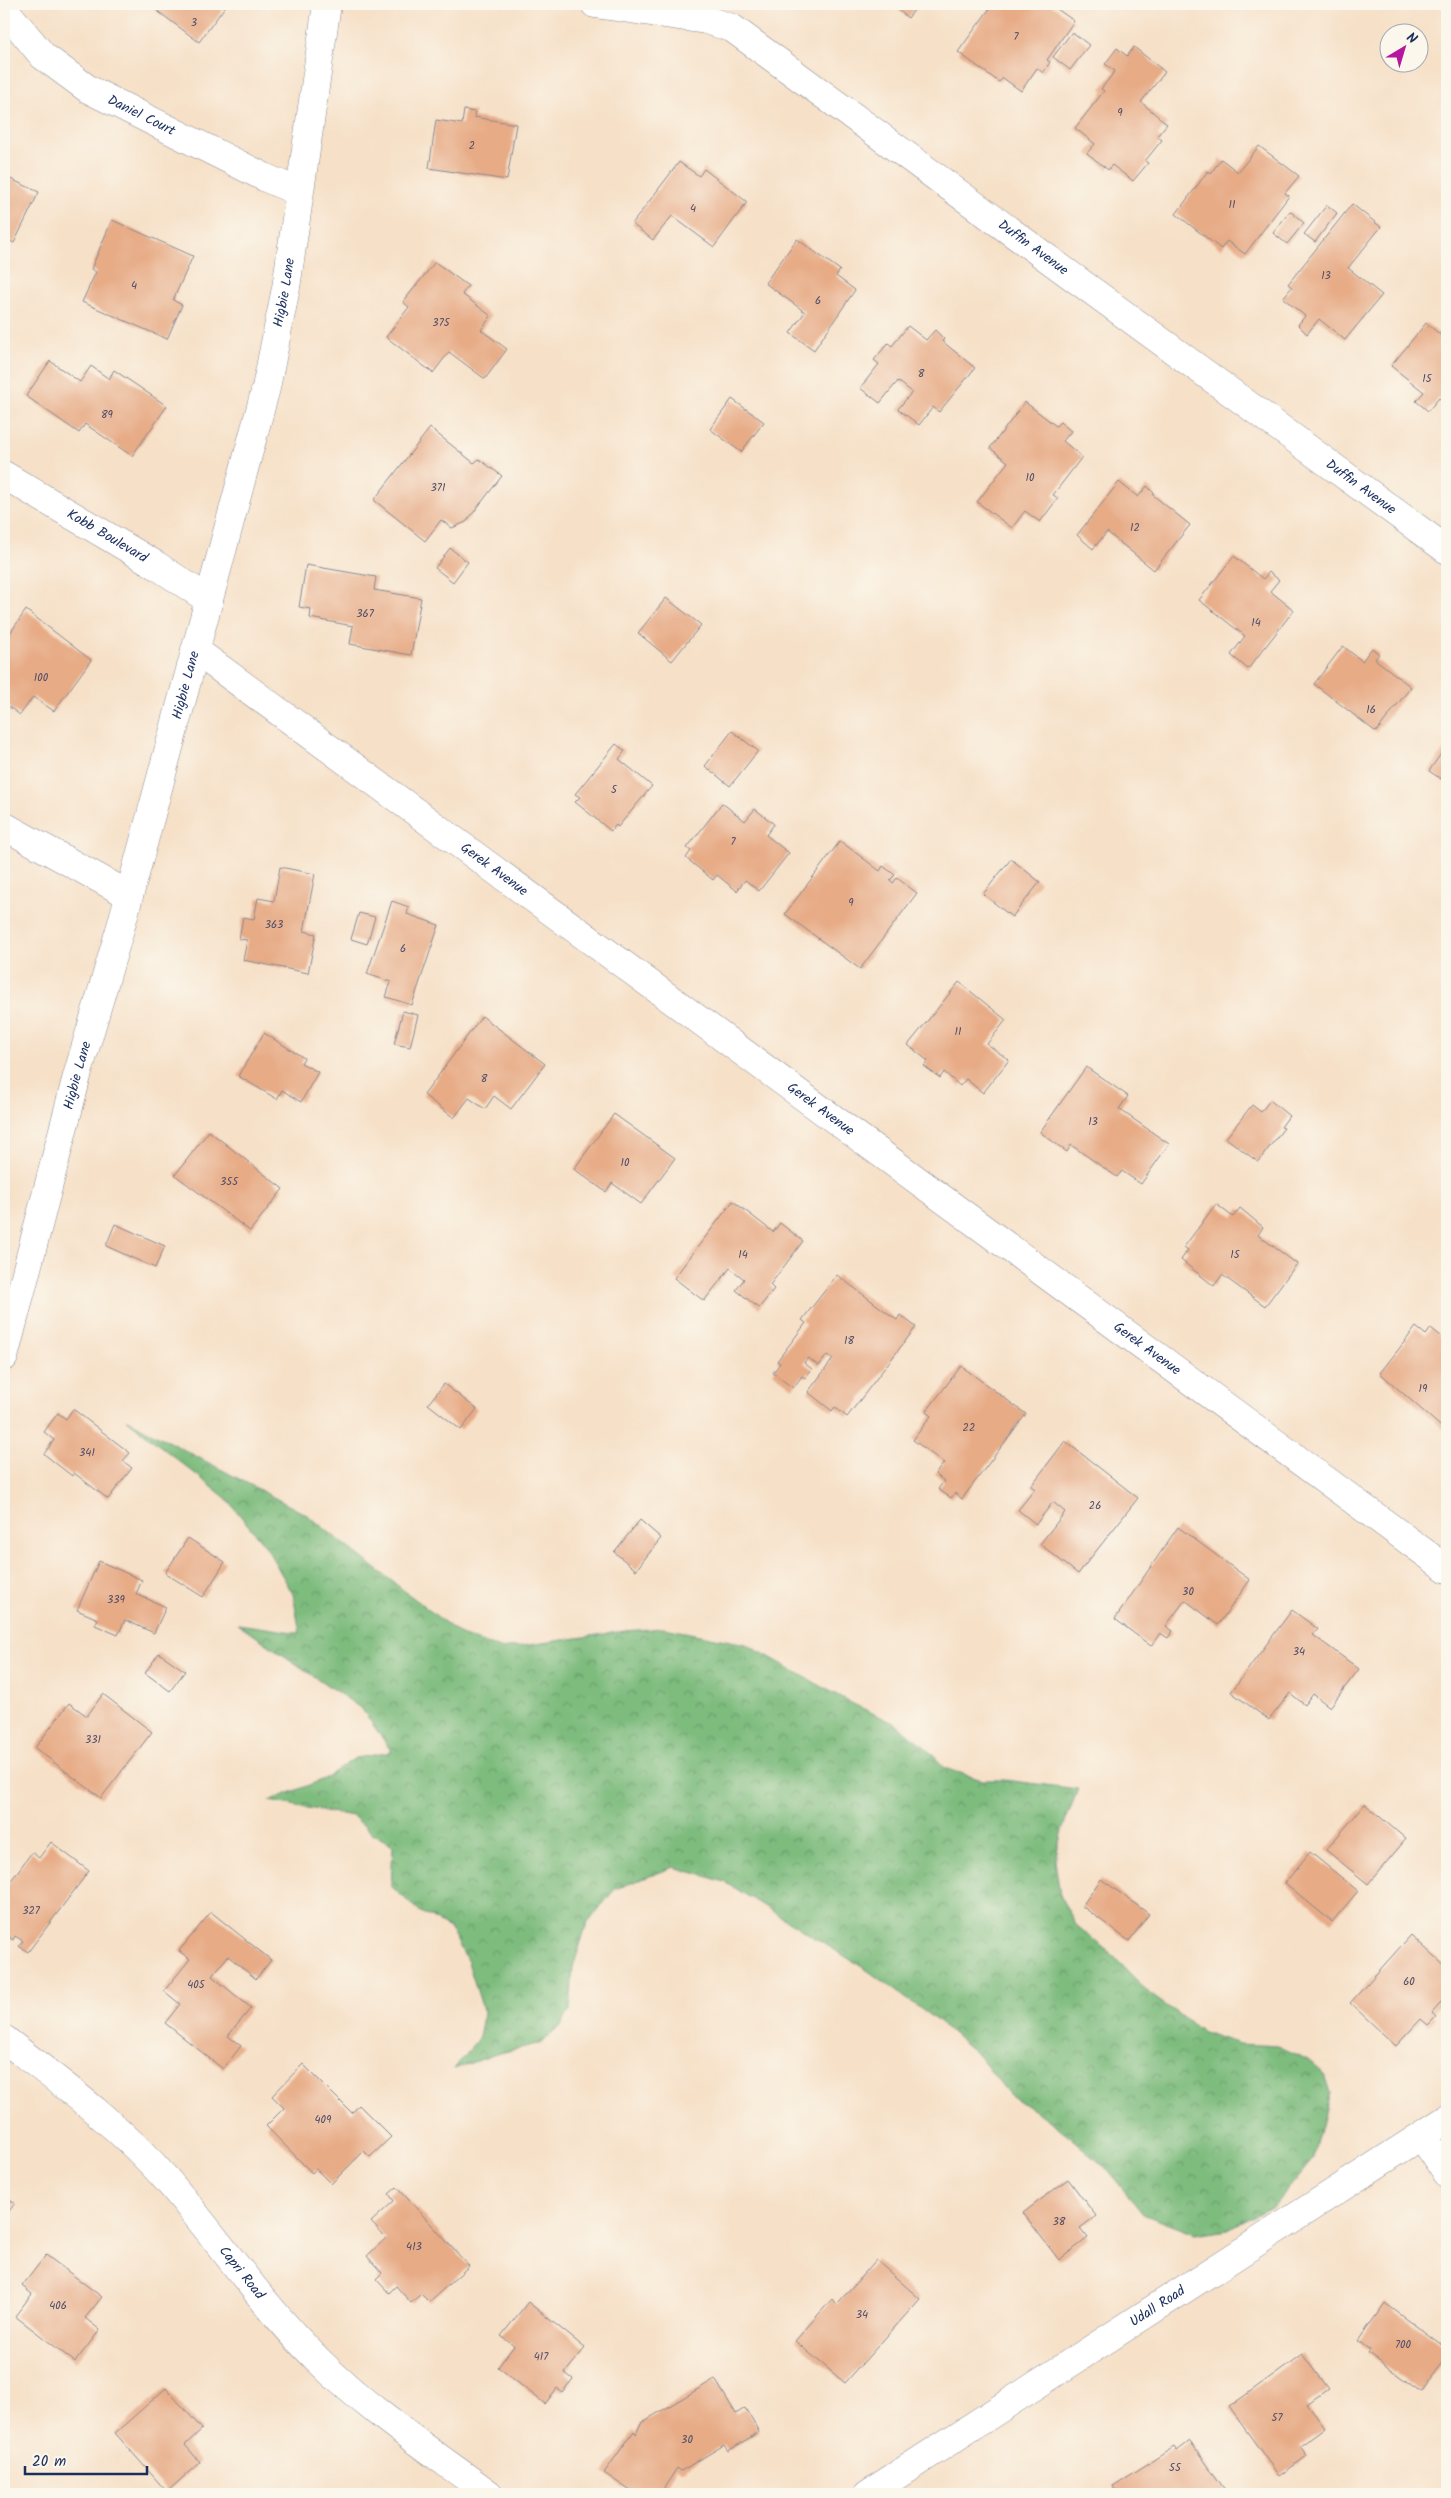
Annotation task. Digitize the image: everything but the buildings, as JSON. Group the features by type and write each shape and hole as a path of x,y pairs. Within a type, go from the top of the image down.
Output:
{"street":[{"name":"Higbie Lane","path":"4,1357 78,1076 266,388 277,339 327,4"},
{"name":"Duffin Avenue","path":"595,4 706,20 732,28 1447,550"},
{"name":"Daniel Court","path":"6,10 43,56 88,89 266,178 299,192"},
{"name":"Kobb Boulevard","path":"4,475 156,565 209,600"},
{"name":"Gerek Avenue","path":"195,650 1447,1569"},
{"path":"4,826 129,895"},
{"name":"Capri Road","path":"4,2039 70,2089 139,2150 167,2180 279,2320 318,2360 383,2417 489,2494"},
{"name":"Udall Road","path":"868,2494 1447,2118"},
{"path":"1422,2136 1447,2174"}],"green space":[{"path":"126,1419 307,1515 461,1635 501,1649 625,1631 664,1628 746,1644 853,1704 896,1724 924,1746 945,1768 982,1780 1004,1780 1078,1789 1062,1830 1055,1860 1060,1896 1076,1925 1110,1953 1150,1994 1203,2032 1240,2044 1278,2046 1308,2060 1324,2074 1330,2093 1314,2157 1272,2207 1227,2229 1195,2234 1143,2214 1106,2168 1056,2125 1009,2094 976,2053 936,2020 867,1970 725,1882 674,1867 615,1889 587,1923 573,1967 570,2010 561,2026 541,2043 496,2054 454,2069 479,2037 484,2013 468,1962 450,1928 419,1911 391,1886 393,1845 373,1834 353,1816 269,1801 324,1779 355,1758 392,1752 362,1709 238,1624 300,1633 293,1594 266,1547 226,1498"}]}
